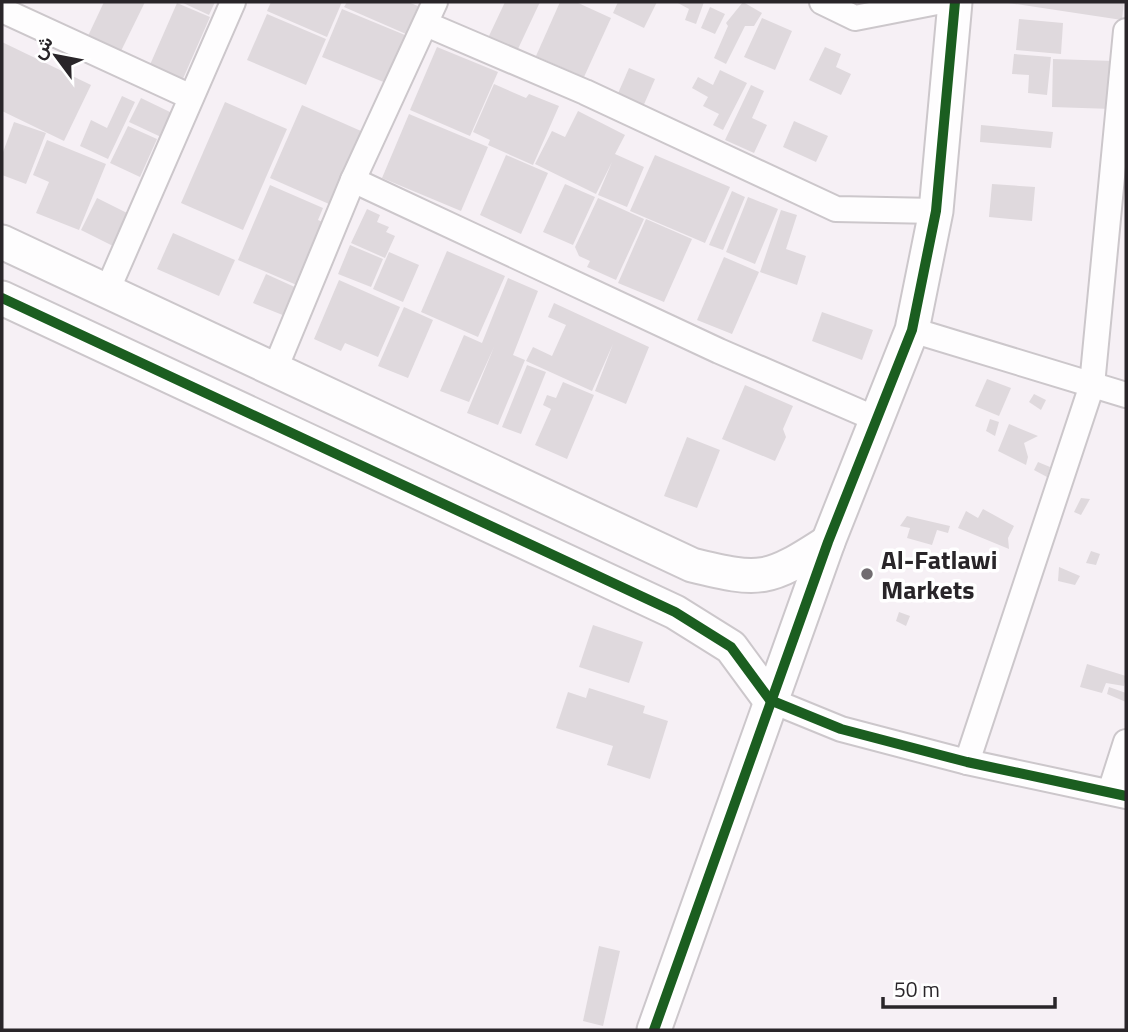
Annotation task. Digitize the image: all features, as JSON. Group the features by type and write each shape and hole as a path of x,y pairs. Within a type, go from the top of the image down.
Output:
{"street":[{"path":"107,291 233,2"},
{"path":"822,2 855,18 937,2"},
{"path":"654,1030 828,542 912,330 936,211 955,2"},
{"path":"2,10 191,97"},
{"path":"275,369 353,180 430,13 585,92 836,209 936,211"},
{"path":"967,762 1092,384 1126,31"},
{"path":"353,180 670,328 876,419"},
{"path":"2,243 692,565 745,578 784,570 828,542"},
{"path":"2,298 675,612 731,647 770,701 841,729 967,762 1118,794 1126,743"},
{"path":"912,330 1126,395"},
{"path":"675,612 690,606 699,593 700,578 692,565"}],"building":[{"path":"104,2 145,2 121,51 88,36"},
{"path":"181,2 215,2 209,15"},
{"path":"271,2 342,2 327,37 267,11"},
{"path":"347,2 408,2 418,6 406,34 344,7"},
{"path":"505,2 540,2 517,51 488,38"},
{"path":"560,2 576,2 611,18 584,77 536,56"},
{"path":"618,2 657,2 644,28 613,13"},
{"path":"676,2 704,2 696,24 685,20 689,9"},
{"path":"743,2 762,13 754,26 745,26 726,64 714,58 728,26 726,23"},
{"path":"1002,2 1124,2 1122,20"},
{"path":"177,3 210,17 182,81 149,67"},
{"path":"710,7 725,14 715,34 701,28"},
{"path":"342,9 405,35 386,83 322,57"},
{"path":"267,14 326,39 306,85 247,60"},
{"path":"762,18 792,31 775,70 744,57"},
{"path":"1019,19 1063,23 1061,54 1016,50"},
{"path":"2,42 91,85 64,141 2,111"},
{"path":"437,47 498,72 470,136 410,110"},
{"path":"825,47 841,54 836,67 851,74 841,95 809,80"},
{"path":"1014,54 1051,57 1047,95 1028,93 1029,75 1012,74"},
{"path":"1053,59 1114,61 1112,109 1052,107"},
{"path":"629,68 655,79 642,109 616,98"},
{"path":"720,70 747,83 723,130 713,125 719,114 703,106 708,97 692,88 698,77 713,85"},
{"path":"494,84 526,98 529,94 559,106 533,165 488,145 490,140 473,132"},
{"path":"751,85 764,91 752,118 767,125 754,153 725,140"},
{"path":"122,96 135,102 108,159 80,146 91,120 107,128"},
{"path":"141,98 172,113 161,137 129,122"},
{"path":"225,102 287,129 243,230 181,203"},
{"path":"302,105 361,131 329,204 270,178"},
{"path":"578,111 625,135 615,154 644,167 627,207 598,195 612,162 596,194 535,164 552,131 565,137"},
{"path":"409,114 488,147 461,211 382,178"},
{"path":"794,121 828,136 816,162 783,147"},
{"path":"14,122 46,133 26,184 2,175 2,155"},
{"path":"981,125 1053,132 1051,148 980,142"},
{"path":"128,126 157,139 140,177 110,163"},
{"path":"47,140 106,164 79,230 36,213 49,182 33,175"},
{"path":"506,155 548,173 521,234 480,215"},
{"path":"655,155 730,187 705,243 630,211"},
{"path":"565,184 595,197 573,245 543,232"},
{"path":"992,184 1035,187 1032,221 989,217"},
{"path":"270,185 323,208 318,220 325,223 299,286 238,260"},
{"path":"732,191 745,197 723,250 709,245"},
{"path":"748,197 778,209 755,264 726,252"},
{"path":"97,198 129,214 113,246 81,230"},
{"path":"598,198 644,219 616,280 587,267 590,261 579,256 575,247"},
{"path":"367,209 380,215 377,222 389,227 386,232 395,236 385,258 351,243"},
{"path":"781,210 797,215 786,249 806,256 797,285 760,272"},
{"path":"646,219 692,239 664,302 618,283"},
{"path":"173,233 235,260 219,296 157,269"},
{"path":"350,245 383,259 371,287 338,274"},
{"path":"447,251 505,276 478,337 421,312"},
{"path":"389,252 419,265 403,302 373,289"},
{"path":"724,257 759,272 732,334 697,320"},
{"path":"266,274 297,288 285,316 253,303"},
{"path":"508,278 538,291 513,355 525,360 498,425 467,413 494,347 469,402 440,391 464,335 482,343"},
{"path":"339,280 400,307 378,357 345,343 341,351 314,339"},
{"path":"554,303 649,347 626,404 595,391 613,344 592,391 526,361 533,347 552,356 566,325 548,317"},
{"path":"404,307 433,320 408,378 378,366"},
{"path":"822,312 873,330 862,360 812,341"},
{"path":"527,365 546,372 521,434 502,427"},
{"path":"987,379 1011,388 999,416 975,406"},
{"path":"563,382 594,395 567,459 535,445 551,409 543,405 547,395 556,398"},
{"path":"745,385 793,406 783,429 786,437 775,461 722,439"},
{"path":"1034,394 1046,400 1041,410 1029,402"},
{"path":"990,419 999,422 995,436 986,431"},
{"path":"1009,424 1038,436 1024,443 1028,457 1026,465 998,451"},
{"path":"687,437 720,450 697,508 664,496"},
{"path":"1038,462 1050,467 1047,477 1034,470"},
{"path":"1081,498 1090,499 1081,515 1074,512"},
{"path":"983,509 1014,526 1008,538 1009,549 958,528 966,511 978,518"},
{"path":"907,516 950,526 948,533 937,530 932,545 907,538 910,528 900,526"},
{"path":"1091,551 1100,554 1096,565 1086,563"},
{"path":"1059,567 1080,576 1075,585 1058,581"},
{"path":"899,612 910,616 906,626 896,621"},
{"path":"593,625 643,642 629,683 579,667"},
{"path":"1087,664 1126,676 1124,686 1106,683 1102,693 1080,687"},
{"path":"1109,687 1126,693 1126,702 1107,694"},
{"path":"589,688 645,706 643,713 668,721 650,779 607,765 613,746 556,728 568,692 586,698"},
{"path":"599,946 620,951 603,1026 583,1021"}],"cycle path":[{"path":"654,1030 828,542 912,330 936,211 955,2"},
{"path":"2,298 675,612 731,647 770,700 841,729 967,762 1126,796"}],"place":[{"name":"Al-Fatlawi Markets","path":"867,574"}]}
